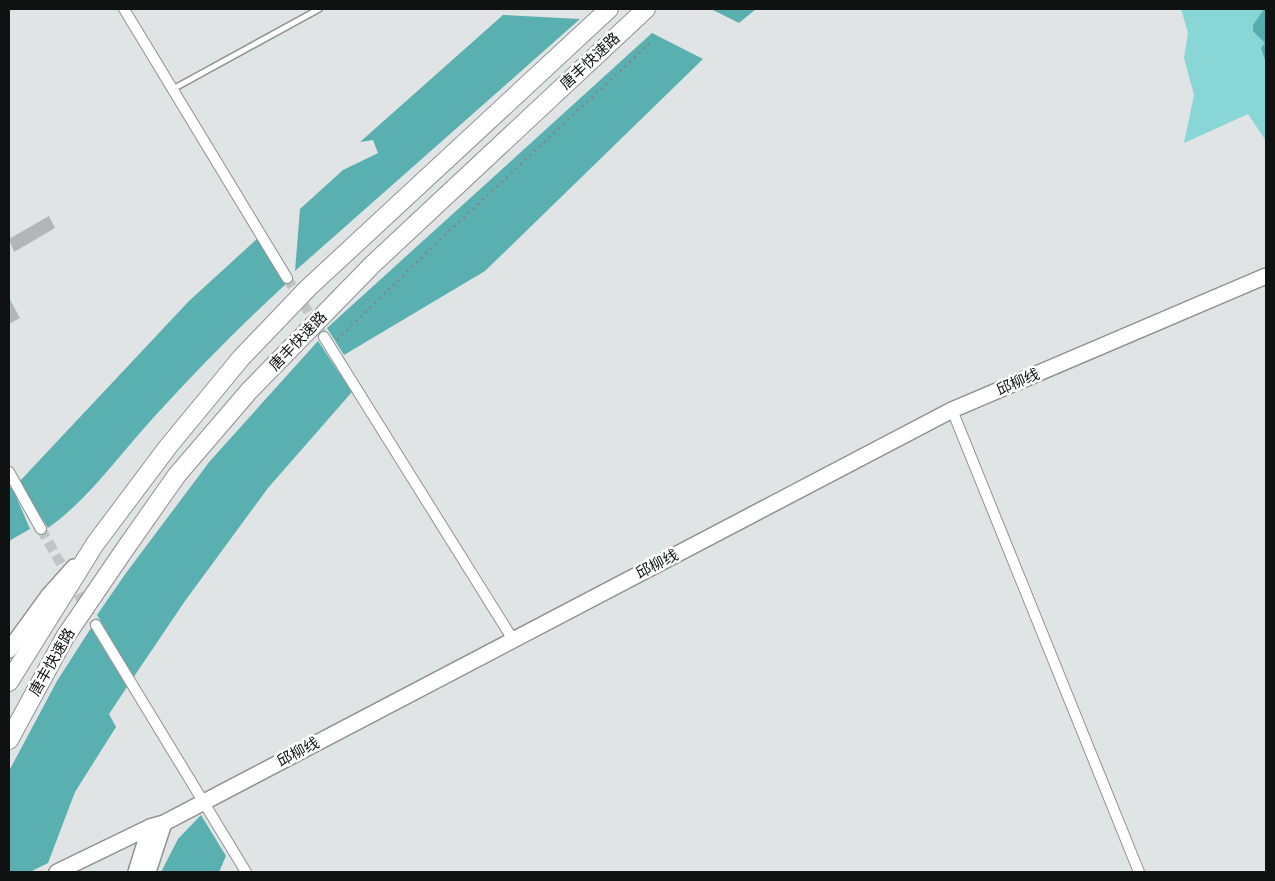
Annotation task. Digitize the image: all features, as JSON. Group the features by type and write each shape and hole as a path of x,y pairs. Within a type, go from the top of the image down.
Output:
{"highway":[{"name":"唐丰快速路","path":"9,682 95,544 167,448 235,365 302,295 609,9"},
{"name":"唐丰快速路","path":"12,734 65,637 125,548 177,475 250,391 373,264 646,9"}],"main road":[{"name":"邱柳线","path":"57,872 202,802 512,638 952,410 1266,276"},
{"path":"9,650 50,595 95,544"},
{"path":"136,872 157,825"},
{"path":"148,872 157,825"}],"street":[{"path":"124,9 287,278"},
{"path":"324,337 512,638"},
{"path":"952,410 1139,872"},
{"path":"9,472 41,529"},
{"path":"96,625 246,872"}],"lane":[{"path":"173,89 319,9"}],"path":[{"path":"330,347 426,253 651,42"}],"shaded area":[{"path":"711,9 756,9 739,23"},
{"path":"1181,9 1266,9 1266,141 1248,114 1184,143 1194,95 1184,58 1188,33"},
{"path":"1264,9 1266,9 1266,63 1261,48 1265,43 1253,31 1253,25"},
{"path":"503,15 580,19 295,271 300,209 343,170 378,153 373,140 360,142"},
{"path":"652,33 703,59 485,271 344,355 327,328"},
{"path":"258,238 288,282 186,382 91,490 48,528 19,482 189,301"},
{"path":"318,341 352,392 268,488 185,601 133,678 97,615 210,461"},
{"path":"12,487 30,529 9,541 9,489"},
{"path":"91,628 127,687 109,714 116,727 75,792 48,863 30,872 9,872 9,771 57,681"},
{"path":"201,815 226,856 219,872 161,872 178,839"}],"building":[{"path":"49,216 55,228 14,252 9,239"},
{"path":"9,298 20,318 9,324"}],"tunnel":[{"path":"287,278 324,337"},
{"path":"41,529 96,625"}]}
